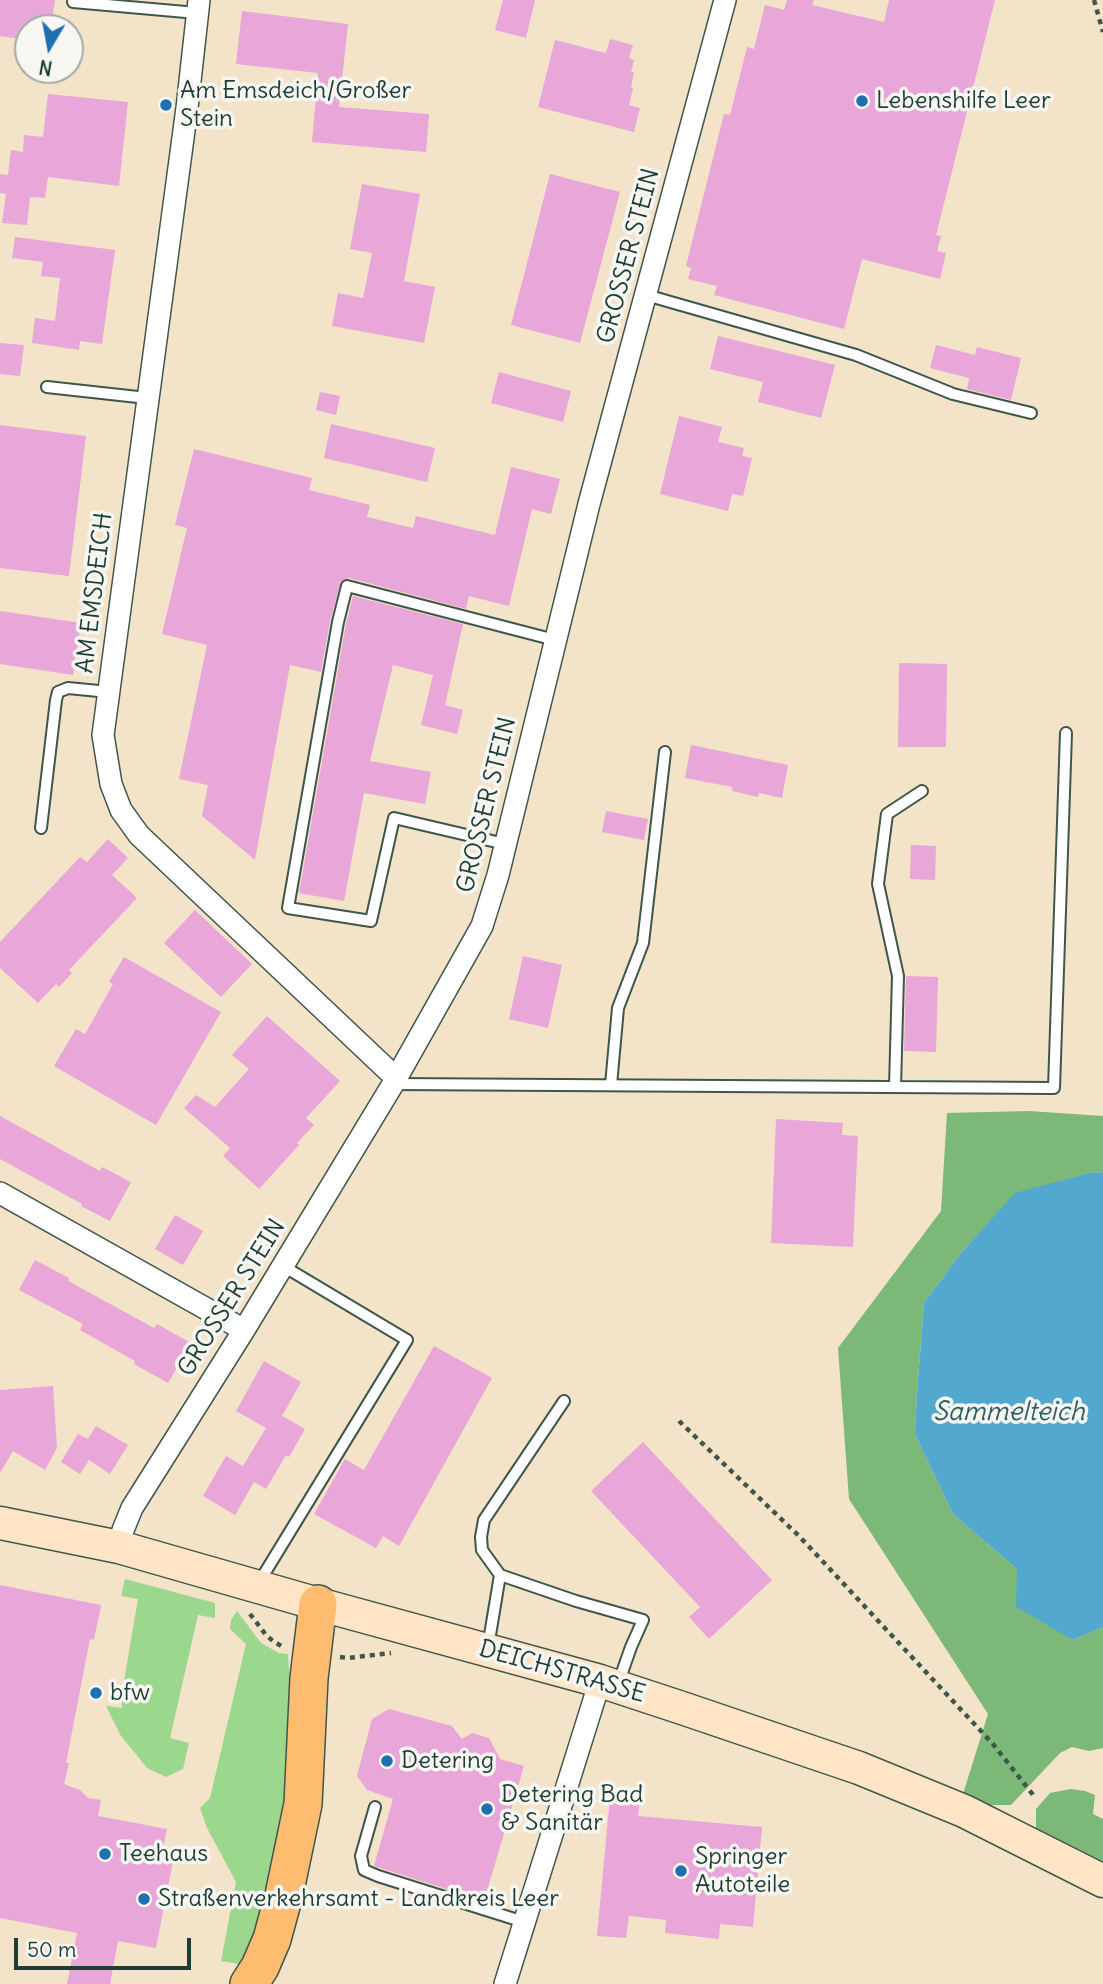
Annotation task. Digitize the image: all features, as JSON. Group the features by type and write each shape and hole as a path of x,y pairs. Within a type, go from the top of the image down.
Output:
{"highway":[{"path":"249,1984 260,1967 272,1938 303,1804 311,1653 318,1604"}],"main road":[{"name":"DEICHSTRASSE","path":"0,1523 119,1547 608,1684 859,1768 964,1811 1103,1881"}],"street":[{"name":"GROSSER STEIN","path":"119,1547 132,1508 283,1266 394,1081 482,926 498,875 589,504 725,0"},
{"name":"AM EMSDEICH","path":"198,7 103,735 111,784 121,810 139,835 394,1081"},
{"path":"0,1193 244,1330"},
{"path":"505,1984 524,1922 608,1684"}],"lane":[{"path":"73,2 198,7"},
{"path":"646,295 856,355 953,394 1031,413"},
{"path":"47,387 147,398"},
{"path":"505,844 394,818 371,922 288,908 338,621 348,586 555,640"},
{"path":"41,828 58,692 68,688 109,692"},
{"path":"394,1081 1054,1088 1066,733"},
{"path":"611,1085 618,1008 643,943 665,752"},
{"path":"895,1087 898,975 878,884 887,814 922,791"},
{"path":"257,1587 407,1340 283,1266"},
{"path":"564,1401 484,1520 482,1550 500,1575 643,1620 631,1647 608,1684"},
{"path":"487,1650 500,1575"},
{"path":"374,1807 362,1856 364,1870 524,1922"}],"path":[{"path":"1094,0 1103,32"},
{"path":"679,1421 800,1537 993,1744 1034,1796"},
{"path":"311,1653 348,1658 394,1653"}],"green space":[{"path":"1029,1111 1103,1116 1103,1172 1089,1173 1015,1194 961,1253 924,1303 915,1434 953,1514 1017,1569 1073,1640 1103,1627 1103,1748 1089,1751 1072,1747 1060,1753 1011,1805 981,1805 962,1797 988,1714 849,1499 838,1348 941,1211 947,1113"},
{"path":"125,1579 215,1603 215,1618 198,1615 170,1738 189,1743 183,1769 166,1777 147,1768 121,1736 106,1706 122,1708 122,1693 138,1599 121,1596"},
{"path":"237,1611 261,1643 279,1653 288,1654 292,1721 291,1767 274,1898 245,1965 221,1961 236,1882 207,1828 200,1808 210,1798 246,1644 230,1629 231,1620"},
{"path":"1071,1789 1095,1795 1093,1814 1103,1819 1103,1862 1036,1828 1036,1809 1050,1793"}],"water":[{"name":"Sammelteich","path":"1103,1172 1103,1627 1073,1640 1016,1607 1017,1569 953,1514 915,1434 917,1392 924,1303 961,1253 1015,1193 1089,1173"}],"building":[{"path":"0,0 55,0 53,14 14,14 14,38 0,36"},
{"path":"503,0 535,0 526,38 495,30"},
{"path":"787,0 814,0 812,5 884,22 889,0 995,0 936,235 941,236 937,251 946,253 940,279 862,259 844,329 714,295 717,286 688,279 691,268 686,266 724,114 730,115 747,47 754,49 765,5 784,10"},
{"path":"242,11 348,24 339,107 429,114 426,152 312,142 318,73 236,64"},
{"path":"610,39 633,45 629,58 634,60 631,72 634,72 629,105 640,108 634,132 538,107 555,40 606,53"},
{"path":"48,94 128,102 119,186 48,177 45,198 30,197 27,225 2,223 6,194 0,193 0,174 8,175 11,150 23,152 24,135 43,137"},
{"path":"550,174 620,192 580,343 511,325"},
{"path":"362,184 420,194 404,281 435,287 424,343 332,326 338,293 363,298 372,253 350,249"},
{"path":"15,237 115,250 102,344 80,341 79,350 32,343 35,318 55,321 60,278 41,276 43,262 12,258"},
{"path":"718,336 835,365 821,418 758,402 763,382 710,369"},
{"path":"0,343 24,345 20,376 0,374"},
{"path":"936,345 975,355 977,347 1021,358 1011,400 967,389 969,378 930,368"},
{"path":"499,372 571,391 563,422 491,403"},
{"path":"320,392 340,396 336,415 316,410"},
{"path":"679,416 722,427 718,442 744,448 742,456 752,458 743,496 732,494 728,511 660,494"},
{"path":"331,424 435,448 427,482 324,458"},
{"path":"0,425 86,436 69,576 0,568"},
{"path":"194,449 312,478 309,490 370,505 367,517 413,528 416,516 495,535 511,467 560,479 551,514 532,509 509,606 469,596 466,609 349,578 341,581 330,621 321,672 290,665 255,860 202,816 208,785 179,779 207,645 162,634 187,528 175,525"},
{"path":"353,596 463,624 445,705 463,710 457,734 421,725 433,675 393,665 370,761 431,772 425,804 364,793 344,901 299,893"},
{"path":"0,611 81,623 73,675 0,664"},
{"path":"899,663 947,664 946,747 898,747"},
{"path":"691,745 788,765 782,798 759,793 758,797 732,791 732,787 685,778"},
{"path":"606,811 648,819 644,840 602,832"},
{"path":"108,839 128,858 112,875 137,898 69,970 72,973 59,987 56,984 38,1003 0,968 0,942 80,857 87,862"},
{"path":"911,845 936,846 935,880 910,879"},
{"path":"195,910 252,964 221,997 164,943"},
{"path":"523,956 562,965 548,1028 509,1019"},
{"path":"124,957 221,1012 156,1125 54,1066 76,1029 85,1034 113,984 109,982"},
{"path":"906,976 938,977 936,1052 904,1051"},
{"path":"267,1016 340,1081 306,1118 314,1125 297,1143 299,1145 259,1189 223,1156 230,1148 184,1108 196,1095 215,1107 249,1069 232,1055"},
{"path":"0,1116 100,1171 102,1167 131,1182 110,1221 0,1159"},
{"path":"776,1119 843,1123 842,1135 858,1136 853,1247 771,1243"},
{"path":"175,1215 203,1231 183,1265 155,1249"},
{"path":"35,1260 154,1328 157,1324 189,1342 168,1383 80,1330 83,1324 19,1290"},
{"path":"434,1346 492,1378 399,1546 383,1536 376,1548 314,1514 345,1459 364,1470"},
{"path":"264,1361 301,1382 282,1416 305,1429 266,1489 254,1482 235,1515 203,1496 226,1456 243,1466 266,1428 236,1411"},
{"path":"53,1386 57,1448 45,1470 13,1451 0,1473 0,1390"},
{"path":"96,1426 128,1445 110,1474 89,1460 80,1474 61,1462 78,1434 88,1439"},
{"path":"643,1442 772,1580 709,1639 689,1617 700,1607 591,1491"},
{"path":"0,1585 101,1605 94,1640 90,1639 64,1784 80,1790 88,1798 101,1800 98,1816 167,1829 161,1858 173,1861 156,1948 118,1941 110,1984 67,1984 77,1933 0,1918"},
{"name":"Detering Bad & Sanitär","path":"389,1709 452,1726 462,1739 472,1733 489,1738 500,1759 524,1766 484,1901 374,1866 393,1799 367,1790 357,1776 372,1719"},
{"name":"Springer Autoteile","path":"610,1797 640,1800 638,1816 762,1827 753,1927 720,1924 719,1939 665,1933 666,1920 629,1916 626,1938 597,1936"}],"place":[{"name":"Lebenshilfe Leer","path":"862,101"},
{"name":"Am Emsdeich/Großer Stein","path":"166,105"},
{"name":"bfw","path":"96,1693"},
{"name":"Detering","path":"387,1761"},
{"name":"Detering Bad & Sanitär","path":"487,1809"},
{"name":"Teehaus","path":"105,1854"},
{"name":"Springer Autoteile","path":"681,1871"},
{"name":"Straßenverkehrsamt - Landkreis Leer","path":"144,1899"}]}
